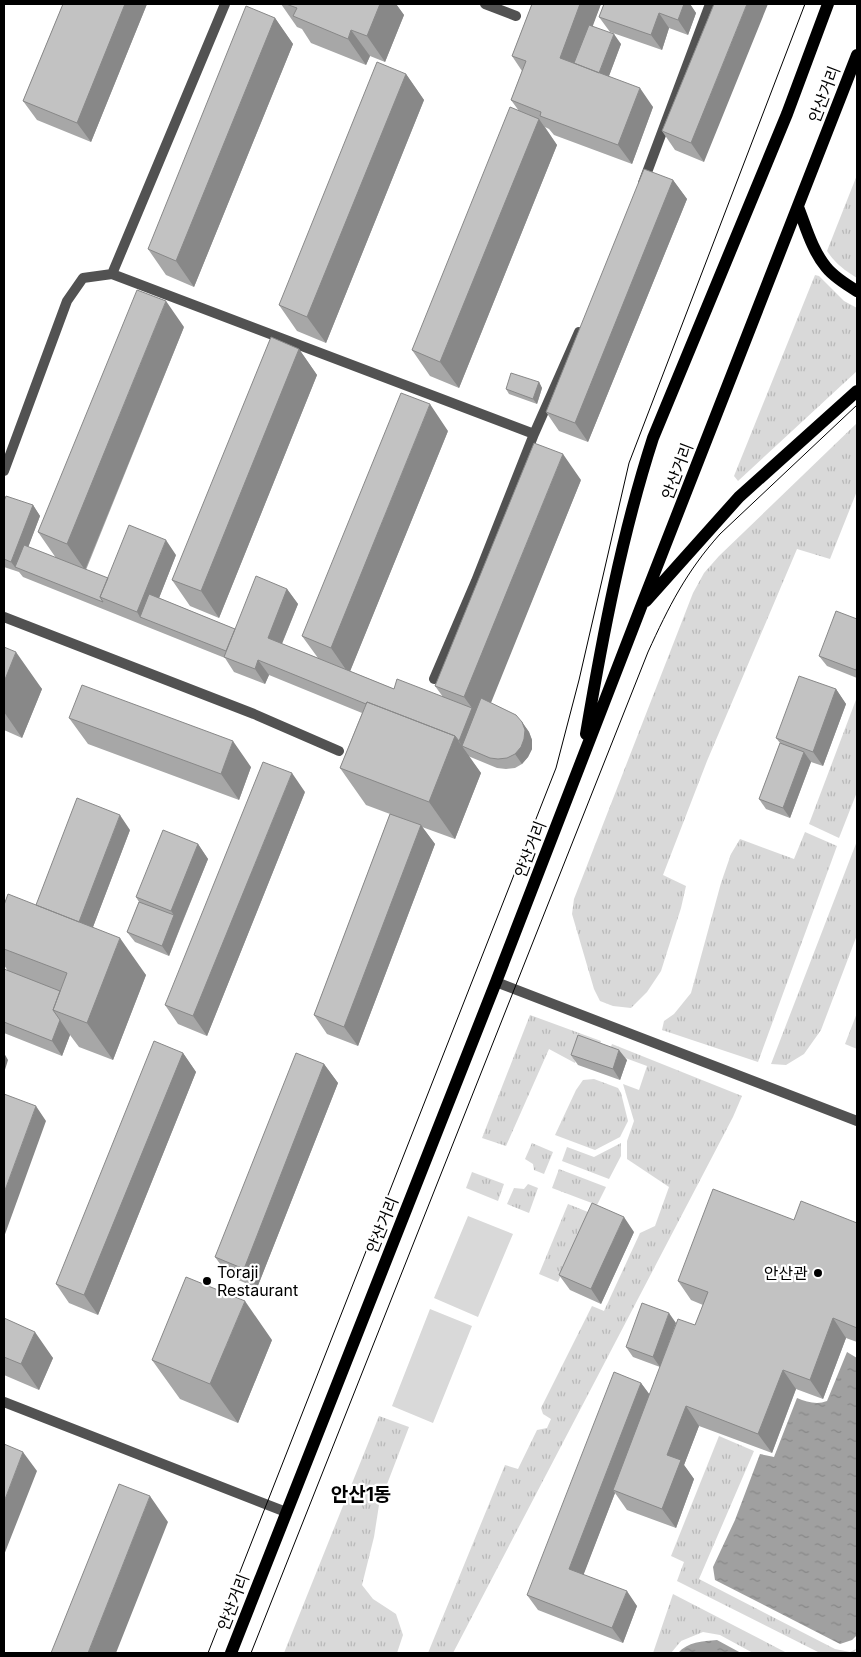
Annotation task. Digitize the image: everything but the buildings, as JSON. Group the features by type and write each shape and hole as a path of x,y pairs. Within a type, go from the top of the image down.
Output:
{"main road":[{"path":"581,764 608,616 636,490 653,438 780,132 828,4"},
{"name":"안산거리","path":"231,1653 496,982 857,55"},
{"path":"798,207 816,251 826,268 857,291"},
{"path":"641,607 739,497 857,391"}],"street":[{"path":"112,274 225,4"},
{"path":"485,4 516,16"},
{"path":"639,195 710,4"},
{"path":"4,471 67,301 84,278 112,274 534,434"},
{"path":"434,679 476,581 534,434 584,319"},
{"path":"4,617 254,714 339,751"},
{"path":"496,982 857,1121"},
{"path":"4,1402 286,1512"}],"green space":[{"path":"857,175 857,278 840,266 827,251"},
{"path":"815,275 819,276 844,301 857,308 857,371 738,481 734,476"},
{"path":"857,423 857,491 830,559 797,549 707,761 663,875 686,886 661,971 647,992 631,1008 613,1006 600,1001 594,989 572,914 574,899 693,593 704,573 719,556"},
{"path":"857,697 857,792 839,838 809,824"},
{"path":"805,832 837,846 758,1062 662,1030 664,1021 674,1014 691,993 721,883 731,854 740,839 794,859"},
{"path":"857,841 857,935 821,1030 804,1054 786,1065 771,1064"},
{"path":"857,1013 857,1049 845,1044"},
{"path":"530,1015 601,1041 599,1048 583,1042 575,1063 549,1049 506,1146 482,1138"},
{"path":"612,1044 742,1096 733,1117 453,1653 428,1653 505,1465 518,1469 537,1430 547,1428 551,1419 543,1414 541,1408 592,1306 604,1311 640,1233 655,1226 669,1187 627,1159 627,1141 634,1121 623,1084 639,1090 647,1066 609,1052"},
{"path":"594,1079 618,1088 628,1121 620,1137 595,1150 555,1135 576,1090 583,1080"},
{"path":"532,1143 553,1152 544,1174 534,1170 533,1164 525,1159"},
{"path":"621,1143 621,1156 609,1179 562,1161 567,1147 594,1157"},
{"path":"559,1169 606,1187 597,1205 552,1188"},
{"path":"472,1172 504,1184 498,1201 466,1188"},
{"path":"528,1184 538,1188 529,1213 507,1204 514,1188 524,1189"},
{"path":"568,1204 588,1212 558,1282 539,1274"},
{"path":"468,1216 513,1234 478,1317 434,1298"},
{"path":"430,1309 472,1326 433,1423 392,1406"},
{"path":"379,1416 409,1427 379,1505 374,1537 362,1585 373,1599 396,1614 403,1635 397,1653 284,1653"},
{"path":"719,1436 754,1451 699,1579 835,1649 850,1652 856,1649 854,1653 820,1653 677,1581 684,1562 671,1556"},
{"path":"673,1594 787,1653 753,1653 720,1635 703,1632 681,1641 671,1653 653,1653"}],"water":[{"path":"847,1352 857,1358 857,1635 852,1640 840,1644 715,1580 713,1567 735,1520 760,1454 774,1457 797,1398 820,1403 827,1401"},
{"path":"717,1640 741,1653 678,1653 691,1644"}],"tram line":[{"path":"208,1653 556,768 579,680 629,463 805,4"},
{"path":"251,1653 648,652 663,620 697,562 720,534 857,405"}],"place":[{"name":"안산관","path":"818,1273"},
{"name":"Toraji Restaurant","path":"207,1281"}],"district":[{"name":"안산1동","path":"361,1494"}]}
